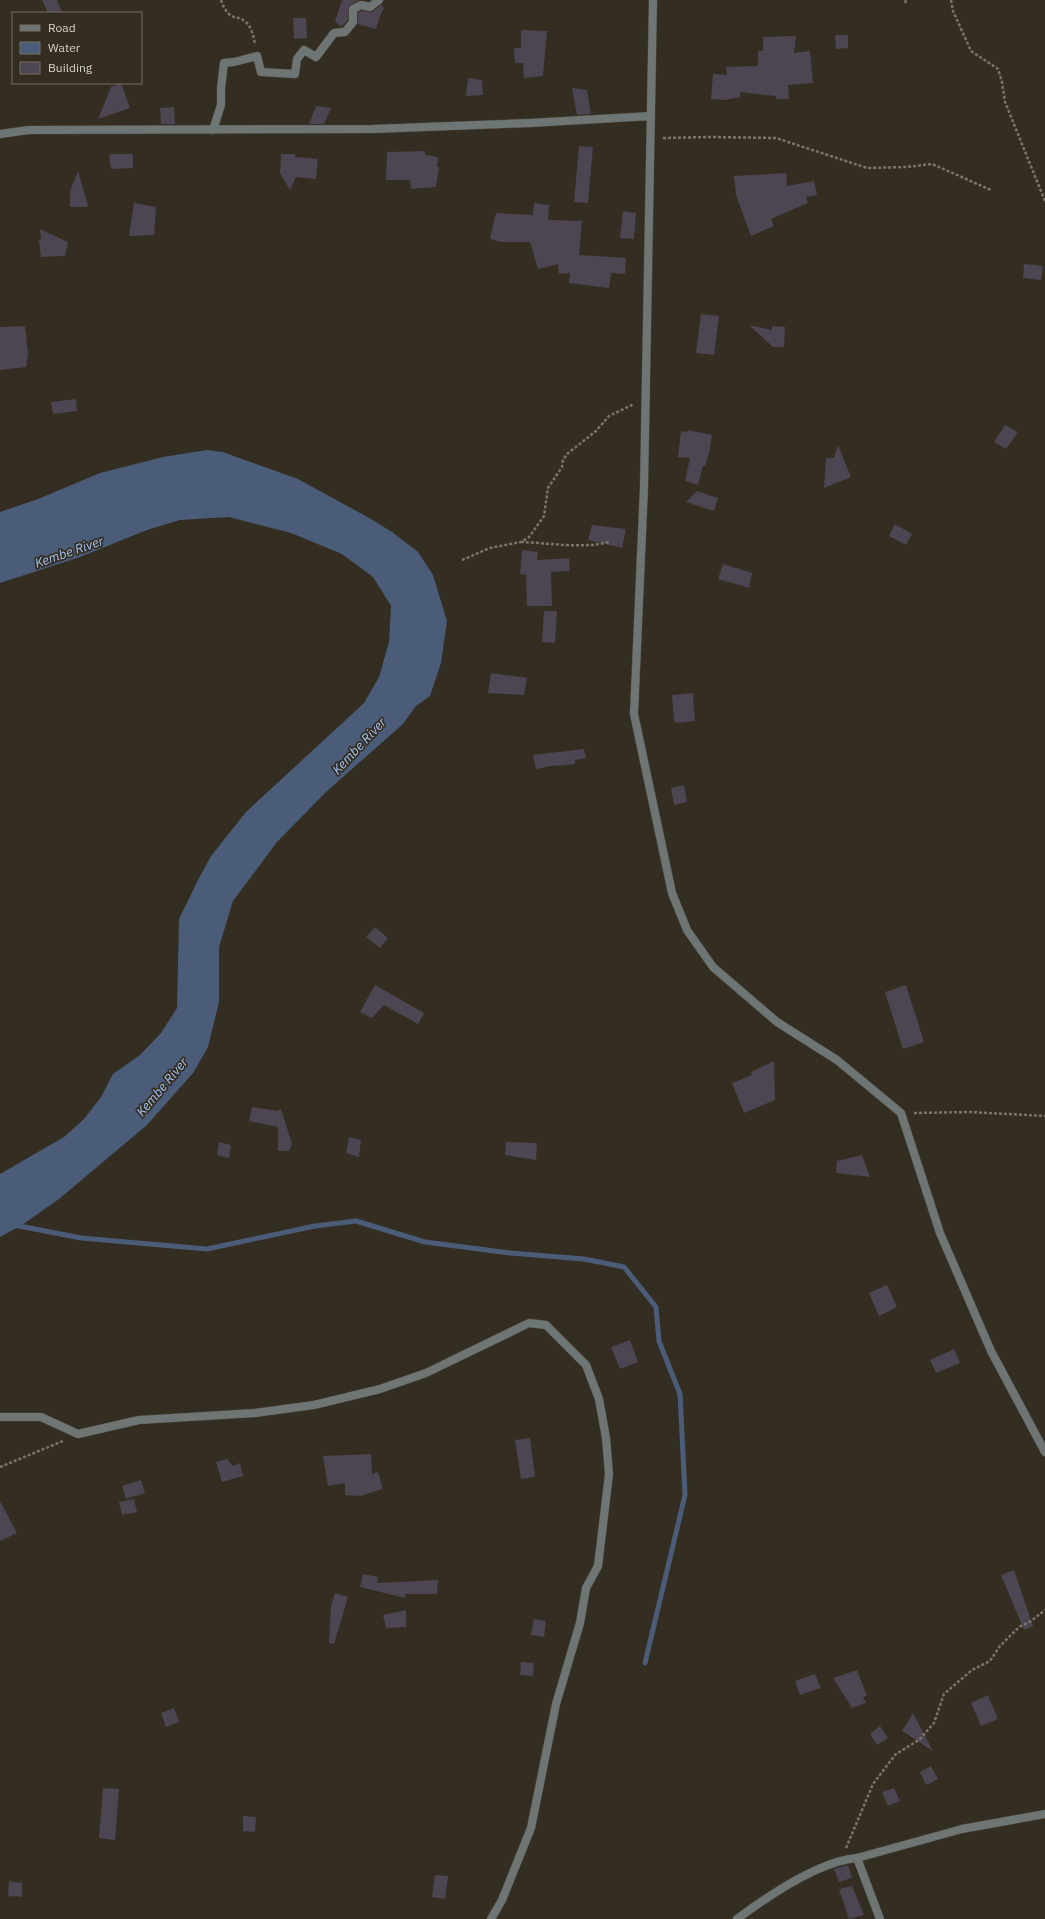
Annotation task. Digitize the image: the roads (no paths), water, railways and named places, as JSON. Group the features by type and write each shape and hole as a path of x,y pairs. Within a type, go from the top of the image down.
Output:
{"street":[{"path":"213,130 221,105 221,88 224,63 257,56 261,72 295,74 297,59 304,50 316,57 334,33 345,32 353,22 353,9 361,5 370,8 379,0"},
{"path":"653,0 644,487 634,714 672,893 687,930 713,967 777,1022 837,1060 901,1113 940,1234 991,1351 1045,1452"},
{"path":"0,134 29,130 373,129 530,123 651,116"},
{"path":"0,1417 40,1417 78,1434 139,1420 255,1413 314,1405 380,1388 426,1373 529,1323 546,1325 564,1341 586,1365 599,1399 606,1438 609,1474 598,1566 586,1588 580,1623 556,1704 531,1828 502,1900 491,1919"},
{"path":"737,1919 796,1880 842,1859 857,1858 962,1829 1045,1814"},
{"path":"857,1858 880,1919"}],"water":[{"name":"Kembe River","path":"207,450 223,452 298,479 371,519 392,532 418,552 433,575 447,621 441,663 430,696 416,706 403,724 326,792 277,842 233,901 219,947 219,1002 208,1047 193,1073 147,1125 59,1199 22,1225 0,1237 0,1174 64,1137 84,1119 101,1097 113,1074 140,1055 161,1033 177,1008 179,919 211,856 246,812 364,703 379,677 389,642 391,606 373,577 342,554 291,533 229,517 180,520 147,530 80,557 0,583 0,512 38,499 100,473 163,457"}],"waterway":[{"path":"14,1225 81,1238 207,1249 315,1226 356,1221 425,1242 510,1253 584,1259 624,1267 656,1307 659,1341 680,1394 685,1495 645,1663"}]}
